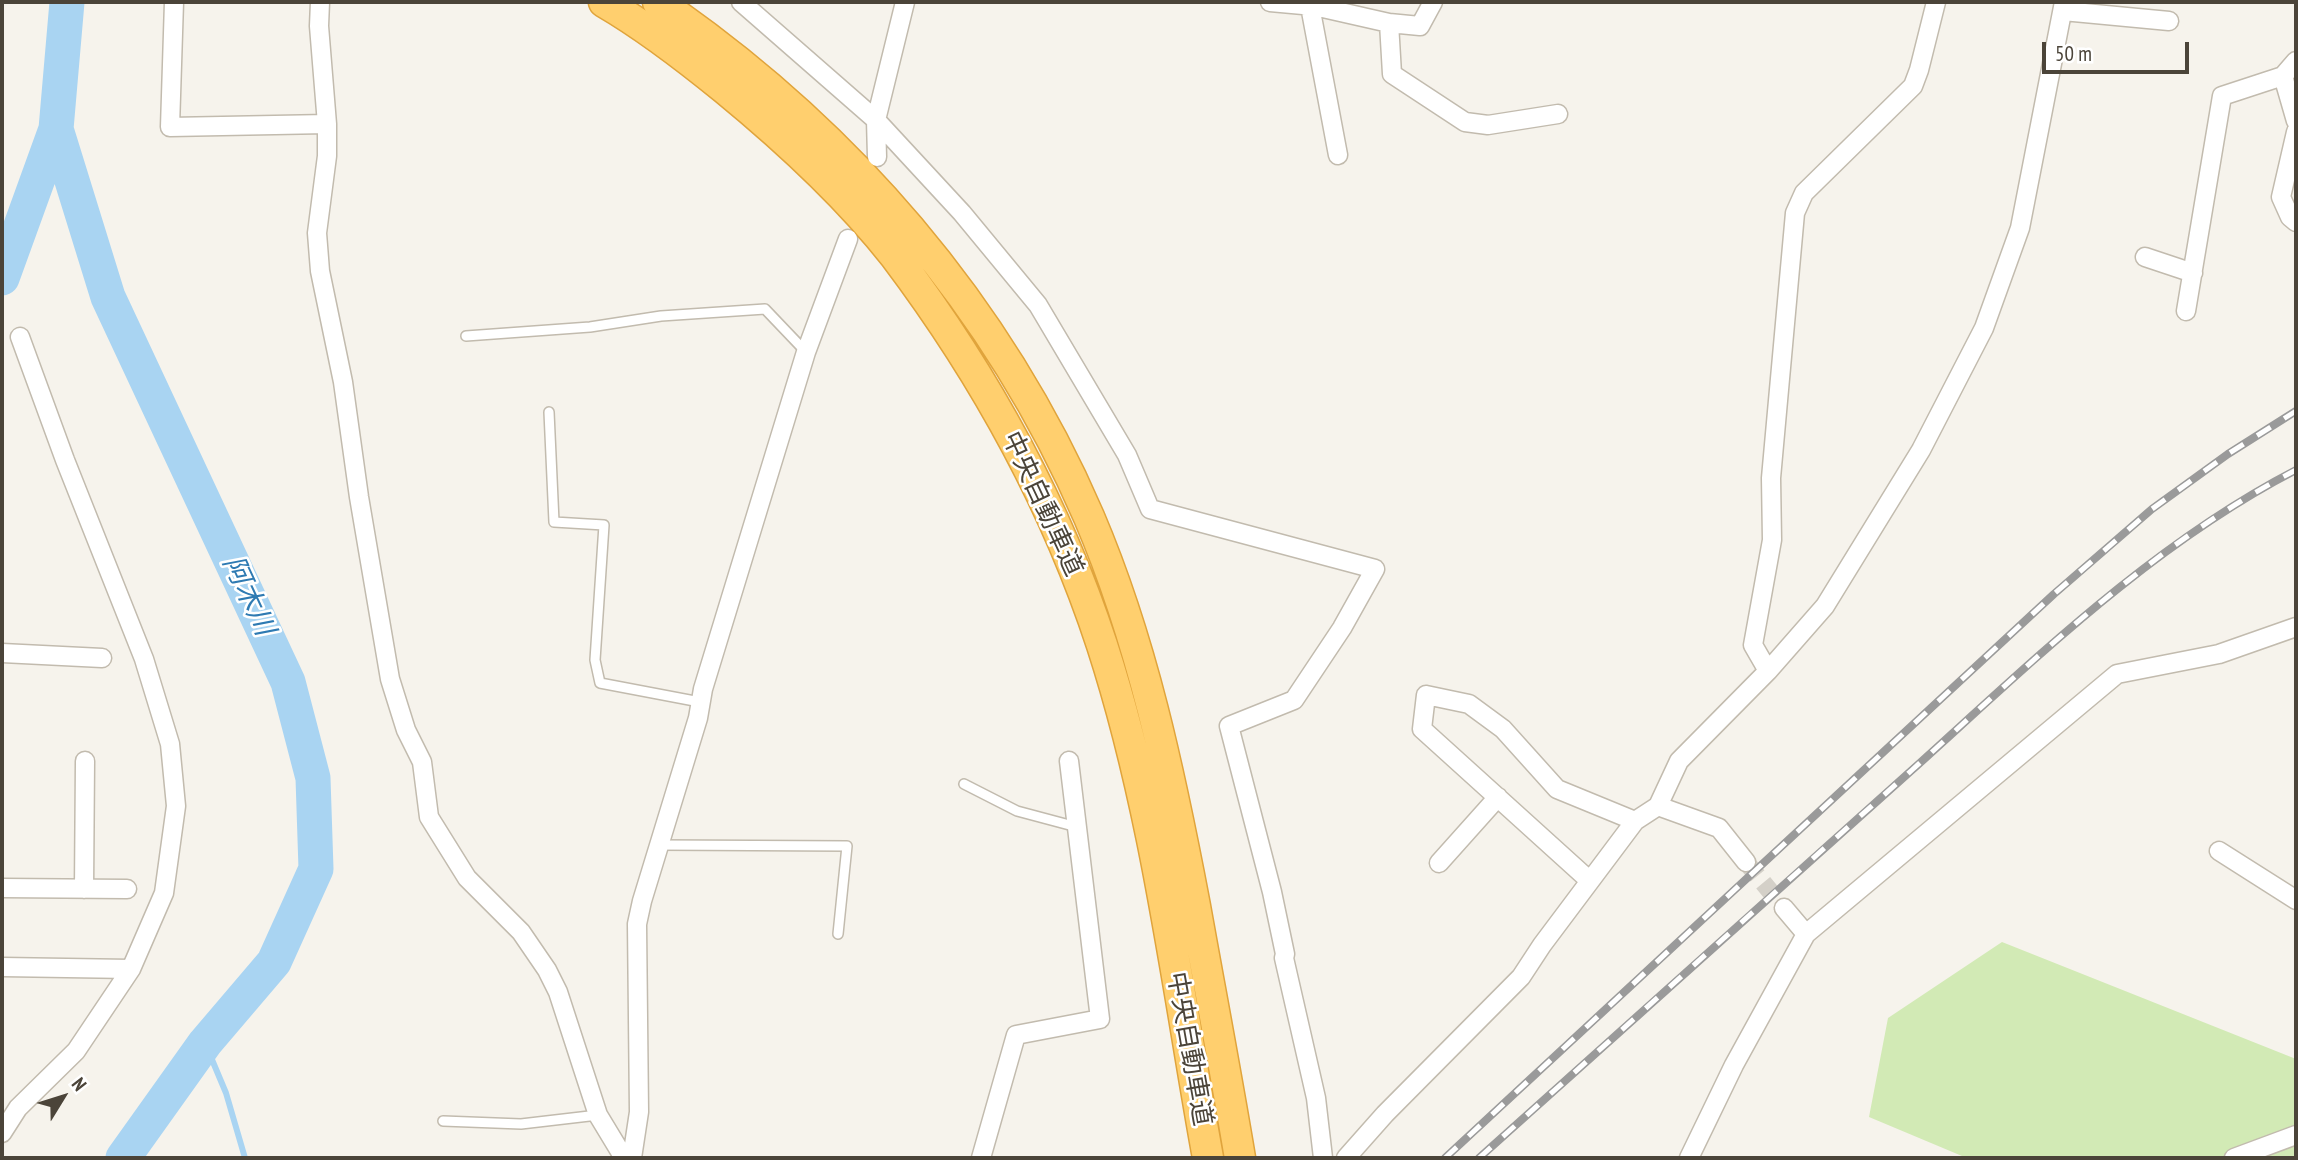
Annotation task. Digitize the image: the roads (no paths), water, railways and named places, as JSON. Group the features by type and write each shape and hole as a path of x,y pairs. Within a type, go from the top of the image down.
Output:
{"highway":[{"name":"中央自動車道","path":"604,2 685,56 787,142 843,197 894,255 952,337 1022,454 1067,550 1102,646 1129,743 1152,844 1208,1158"},
{"name":"中央自動車道","path":"658,2 741,62 790,103 883,195 937,260 1007,359 1048,433 1089,517 1132,634 1158,726 1179,822 1240,1158"}],"street":[{"path":"174,2 170,127 327,124"},
{"path":"320,2 319,26 327,124 327,156 317,233 320,271 343,382 359,497 390,679 405,730 422,762 429,817 467,878 521,932 547,970 558,992 598,1115 621,1153 632,1158 639,1112 637,924 698,718 700,702 806,352 848,239"},
{"path":"741,2 876,120 962,213 1038,305 1127,454 1150,509 1375,569 1342,628 1294,700 1229,726 1272,892 1284,958 1316,1097 1324,1158"},
{"path":"877,156 876,120 905,2"},
{"path":"1270,2 1310,6 1389,23 1420,26 1433,2"},
{"path":"1768,671 1753,645 1772,540 1770,478 1796,213 1804,194 1913,86 1936,2"},
{"path":"1310,6 1339,155"},
{"path":"1346,1158 1385,1114 1521,977 1635,821 1658,806 1679,761 1768,671 1825,607 1921,450 1984,328 2020,228 2064,6 2169,21"},
{"path":"1389,23 1392,74 1465,122 1488,125 1558,114"},
{"path":"2186,311 2222,96 2283,76 2296,61"},
{"path":"2283,76 2296,121"},
{"path":"2296,132 2281,197 2290,218 2296,222"},
{"path":"2145,257 2193,272"},
{"path":"2,1133 18,1108 76,1051 131,969 164,892 176,806 170,744 144,659 65,460 20,337"},
{"path":"1689,1158 1734,1065 1806,934 2117,674 2220,654 2296,627"},
{"path":"2,653 102,658"},
{"path":"1590,881 1423,729 1426,695 1469,704 1503,729 1557,789 1635,821"},
{"path":"83,889 85,761"},
{"path":"981,1158 1016,1035 1100,1019 1069,761"},
{"path":"1440,863 1498,797"},
{"path":"1658,806 1718,828 1746,862"},
{"path":"2219,851 2296,900"},
{"path":"2,888 127,889"},
{"path":"1784,908 1806,934"},
{"path":"2,967 131,969"},
{"path":"2234,1158 2296,1135"}],"lane":[{"path":"466,336 590,327 661,316 765,310 806,352"},
{"path":"549,412 554,522 604,525 595,660 600,683 700,702"},
{"path":"964,784 1017,811 1077,827"},
{"path":"659,845 847,846 838,934"},
{"path":"443,1121 522,1124 598,1115"}],"waterway":[{"name":"阿木川","path":"67,2 56,129 108,297 288,682 313,778 316,869 274,962 205,1043 123,1158"},
{"path":"2,278 56,129"},
{"path":"205,1043 226,1093 245,1158"}],"tunnel":[{"path":"1746,862 1784,908"}],"railway":[{"path":"1445,1158 2054,594 2152,509 2228,454 2296,411"},
{"path":"1479,1158 2048,647 2142,569 2192,533 2296,470"}]}
